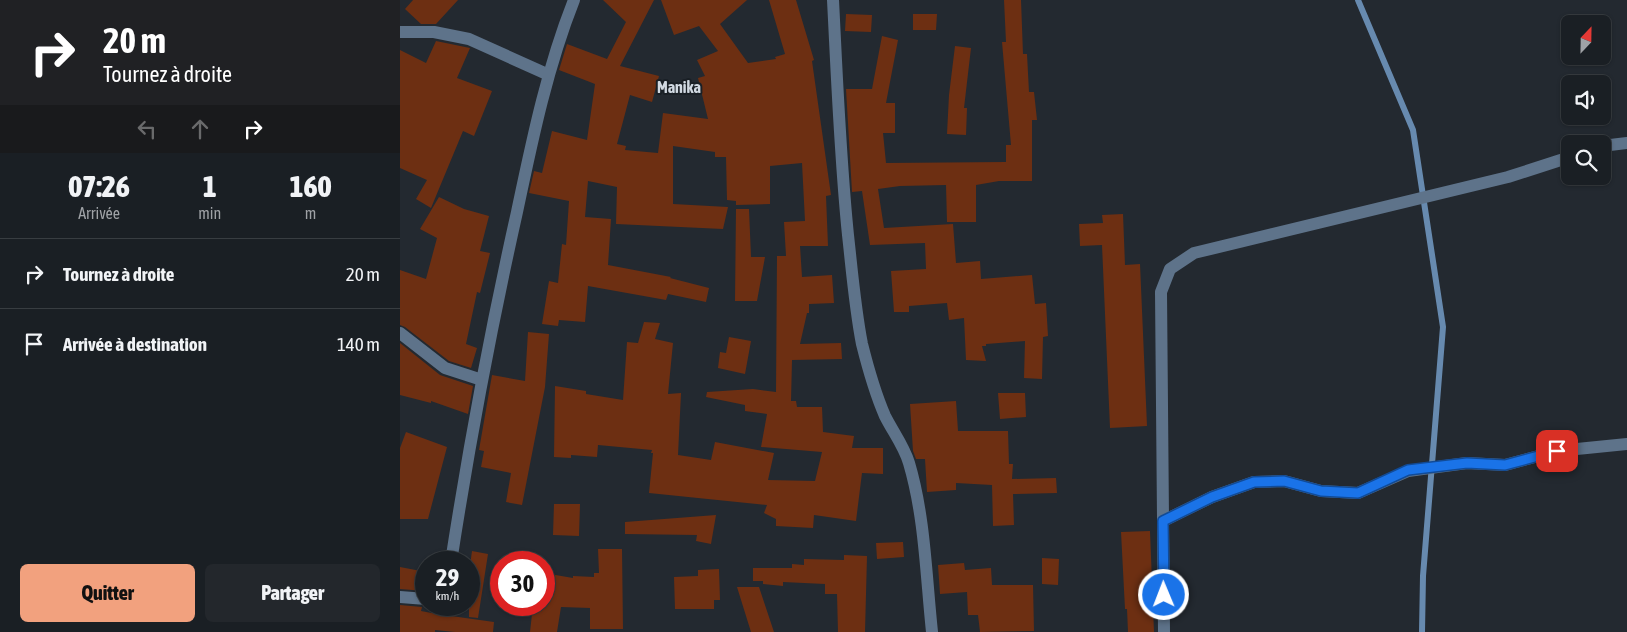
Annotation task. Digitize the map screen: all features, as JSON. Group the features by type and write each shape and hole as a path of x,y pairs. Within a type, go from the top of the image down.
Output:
{"street":[{"path":"453,551 482,380 514,226 549,75 574,0"},
{"path":"833,0 839,130 845,203 851,267 862,344 886,416 900,440 909,462 921,531 932,632"},
{"path":"400,32 434,32 469,39 549,75"},
{"path":"1611,145 1627,143"},
{"path":"1164,632 1161,292 1170,269 1194,253 1508,177 1561,160"},
{"path":"400,333 445,368 482,380"},
{"path":"1163,521 1212,497 1254,482 1284,481 1321,491 1358,493 1408,470 1467,463 1505,465 1557,451 1627,444"},
{"path":"400,597 415,598"}],"building":[{"path":"413,0 458,0 436,24 421,24 405,9"},
{"path":"603,0 654,0 620,66 659,76 652,102 630,95 617,144 626,146 625,150 658,153 663,113 708,119 698,78 705,76 697,60 718,51 699,26 674,35 661,0 747,0 720,24 748,63 776,59 775,57 785,54 769,0 796,0 814,60 812,61 831,195 826,196 828,246 800,246 802,277 832,275 834,303 809,304 809,313 807,313 800,344 841,343 842,359 792,360 791,401 796,401 797,407 822,407 823,432 854,436 852,448 883,448 883,474 862,473 856,521 814,515 813,528 776,526 776,519 764,513 767,505 649,493 652,450 598,445 597,457 571,455 571,458 554,457 555,386 586,391 586,394 623,400 627,342 638,343 644,322 660,323 655,339 673,343 668,394 681,393 678,455 711,460 715,442 774,453 768,480 815,481 822,452 761,447 767,414 745,411 745,405 706,397 707,392 753,389 776,392 777,256 786,256 784,222 805,221 802,163 770,166 770,204 736,205 736,201 727,200 726,157 715,157 715,152 673,146 673,204 728,207 723,229 616,224 617,187 588,181 585,217 611,219 608,265 671,277 709,288 706,302 668,294 666,300 588,286 585,322 559,320 558,326 542,324 549,281 558,283 562,244 566,245 569,201 529,193 534,171 542,173 552,131 587,140 595,84 559,70 567,44 607,59 626,22"},
{"path":"1004,0 1021,0 1023,54 1027,54 1029,92 1034,92 1037,120 1032,120 1032,181 999,181 976,185 976,222 947,222 946,185 900,186 878,189 884,228 953,224 956,263 980,261 981,279 1032,275 1035,304 1046,303 1048,336 1043,337 1042,379 1024,378 1025,341 986,344 986,346 982,346 986,361 966,360 964,318 949,320 947,303 909,306 909,312 894,312 891,271 926,269 925,243 870,245 862,191 852,192 846,89 872,89 882,36 898,40 886,103 895,103 895,133 883,133 886,163 1006,162 1006,145 1011,145 1002,42 1006,42"},
{"path":"846,14 872,15 871,32 845,31"},
{"path":"913,14 937,14 936,30 913,30"},
{"path":"436,41 470,48 457,78 492,91 474,136 463,131 431,208 416,199 427,180 400,168 400,50 426,63"},
{"path":"955,46 971,48 964,108 967,108 966,135 947,134 949,95"},
{"path":"439,197 464,209 489,216 480,251 490,253 480,293 477,292 466,344 477,348 471,368 449,361 400,325 400,270 426,279 437,238 420,229"},
{"path":"736,209 749,209 751,257 765,257 757,301 735,301"},
{"path":"1123,214 1125,265 1140,264 1147,426 1110,428 1102,245 1080,246 1079,224 1103,223 1102,215"},
{"path":"528,332 549,334 545,387 522,505 506,502 511,473 481,467 484,451 479,450 492,375 525,381"},
{"path":"729,337 751,341 745,374 718,368 720,352 726,353"},
{"path":"400,343 440,375 473,386 468,414 431,401 431,403 400,395"},
{"path":"998,393 1025,393 1026,417 1000,419"},
{"path":"956,401 958,431 1008,431 1009,464 1013,464 1012,479 1056,478 1057,493 1013,494 1014,525 993,526 992,485 956,483 956,490 927,492 925,459 916,459 913,451 910,404"},
{"path":"406,432 447,447 428,519 400,519 400,448"},
{"path":"554,504 580,504 579,536 553,535"},
{"path":"716,515 711,544 696,541 697,535 625,534 625,522"},
{"path":"1150,531 1154,632 1128,632 1121,532"},
{"path":"903,542 904,557 877,559 876,543"},
{"path":"598,549 622,549 623,629 590,629 590,608 561,607 557,632 530,632 532,616 555,616 555,575 573,578 573,576 594,577 594,573 599,573"},
{"path":"480,552 488,554 480,605"},
{"path":"844,555 867,556 865,632 838,632 837,594 825,594 825,584 783,582 783,586 763,584 763,581 753,581 753,568 792,568 792,564 804,565 804,559 844,560"},
{"path":"1042,558 1059,559 1058,585 1042,584"},
{"path":"964,563 965,570 991,568 992,585 1033,585 1034,631 980,632 978,615 968,615 967,592 940,594 938,565"},
{"path":"400,567 415,570 415,590 400,589"},
{"path":"719,569 720,600 714,600 714,609 675,609 674,577 698,576 698,570"},
{"path":"737,587 759,587 774,632 751,632"},
{"path":"400,605 415,606 415,616 451,616 494,622 493,632 435,630 435,632 400,632"}],"waterway":[{"path":"1358,0 1413,130 1443,327 1423,576 1422,632"}],"district":[{"name":"Manika","path":"679,87"}],"route":[{"path":"1164,595 1163,521 1212,497 1254,482 1284,481 1321,491 1358,493 1408,470 1467,463 1505,465 1557,451"}]}
